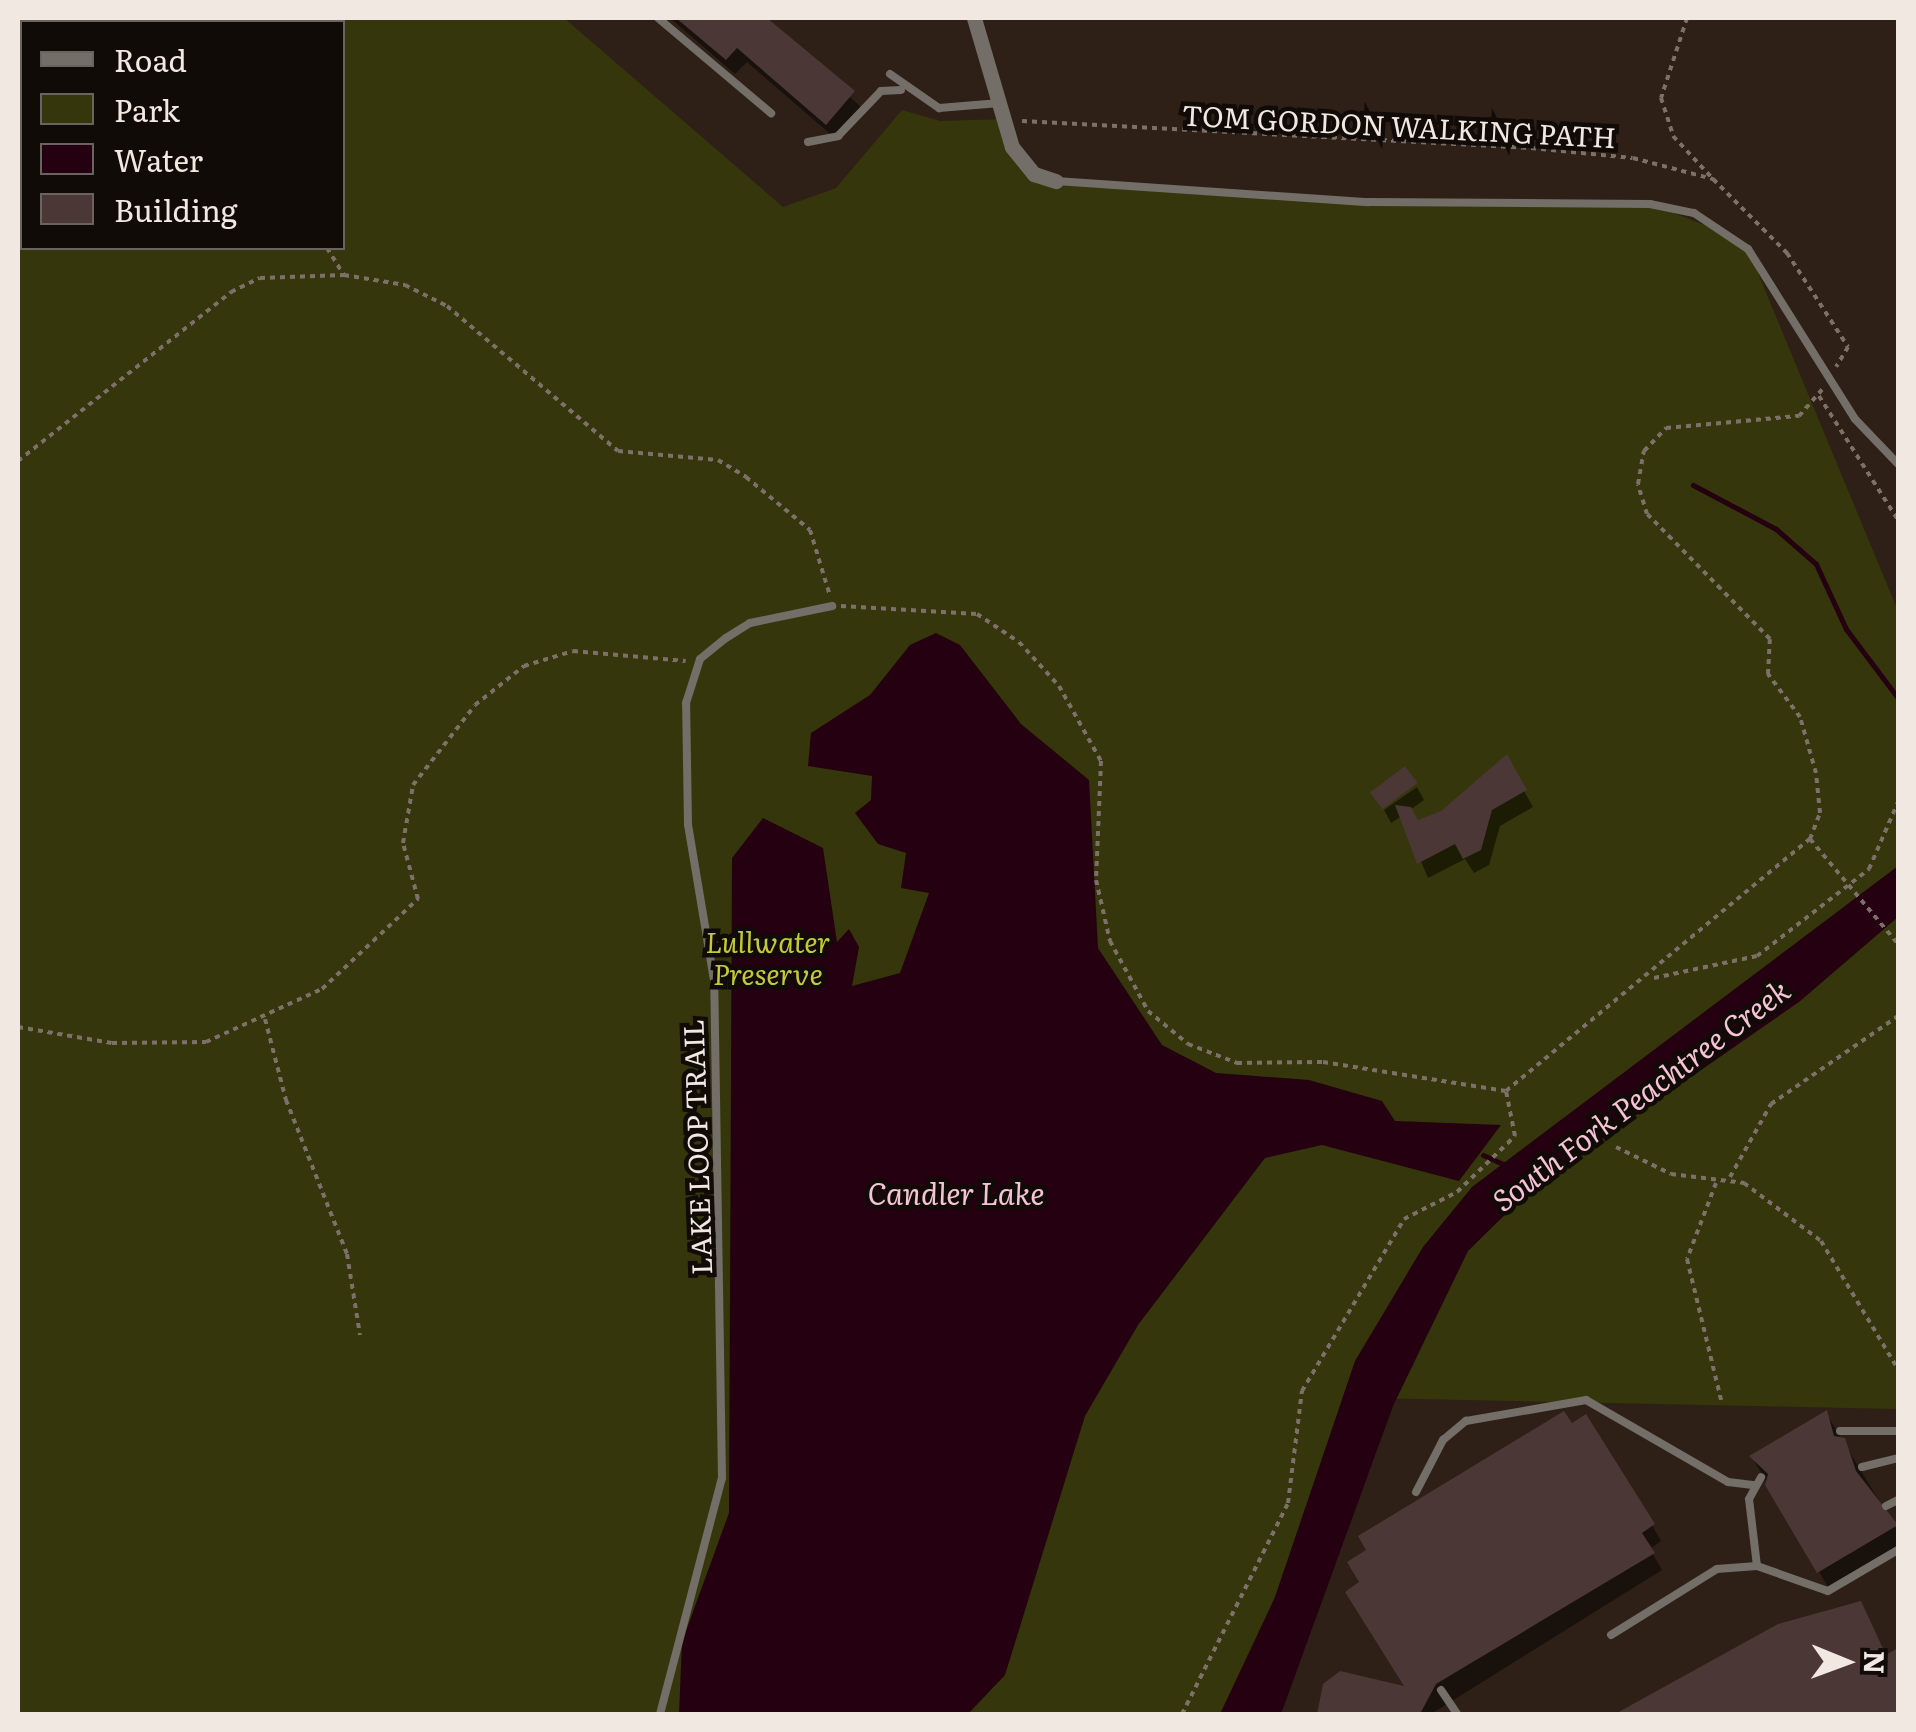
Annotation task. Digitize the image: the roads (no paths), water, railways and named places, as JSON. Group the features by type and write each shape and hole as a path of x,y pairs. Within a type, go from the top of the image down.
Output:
{"street":[{"path":"974,18 1020,160 1056,181"}],"lane":[{"path":"658,18 771,113"},
{"path":"890,74 901,90"},
{"path":"808,142 838,136 881,91 901,90 939,108 1006,110"},
{"path":"1056,181 1368,202 1671,207 1714,222 1748,249 1874,446 1898,464"},
{"name":"LAKE LOOP TRAIL","path":"660,1714 722,1478 714,980 688,807 686,702 700,659 750,623 832,606"},
{"path":"1416,1492 1443,1440 1466,1421 1586,1400 1728,1482 1753,1485"},
{"path":"1840,1431 1898,1431"},
{"path":"1862,1467 1898,1458"},
{"path":"1756,1566 1753,1485 1761,1477"},
{"path":"1886,1506 1898,1500"},
{"path":"1611,1635 1718,1570 1756,1566 1828,1592 1898,1550"},
{"path":"1441,1690 1457,1714"}],"water":[{"name":"Candler Lake","path":"936,633 960,645 1021,724 1089,780 1098,948 1162,1045 1216,1073 1309,1080 1382,1101 1395,1121 1501,1125 1459,1181 1322,1145 1265,1158 1138,1325 1085,1416 1005,1675 968,1714 679,1714 682,1642 729,1513 732,858 763,818 823,848 837,942 849,929 859,947 852,986 900,973 929,893 901,888 906,853 878,844 855,813 871,800 872,776 808,766 811,733 870,695 910,645"},
{"name":"South Fork Peachtree Creek","path":"1898,866 1898,917 1799,1002 1534,1186 1468,1251 1393,1406 1281,1714 1220,1714 1275,1597 1355,1361 1423,1247 1472,1187"}],"waterway":[{"path":"1693,485 1776,529 1816,564 1846,629 1898,698"},
{"name":"South Fork Peachtree Creek","path":"1483,1155 1503,1164"}],"park label":[{"name":"Lullwater Preserve","path":"768,957"}]}
